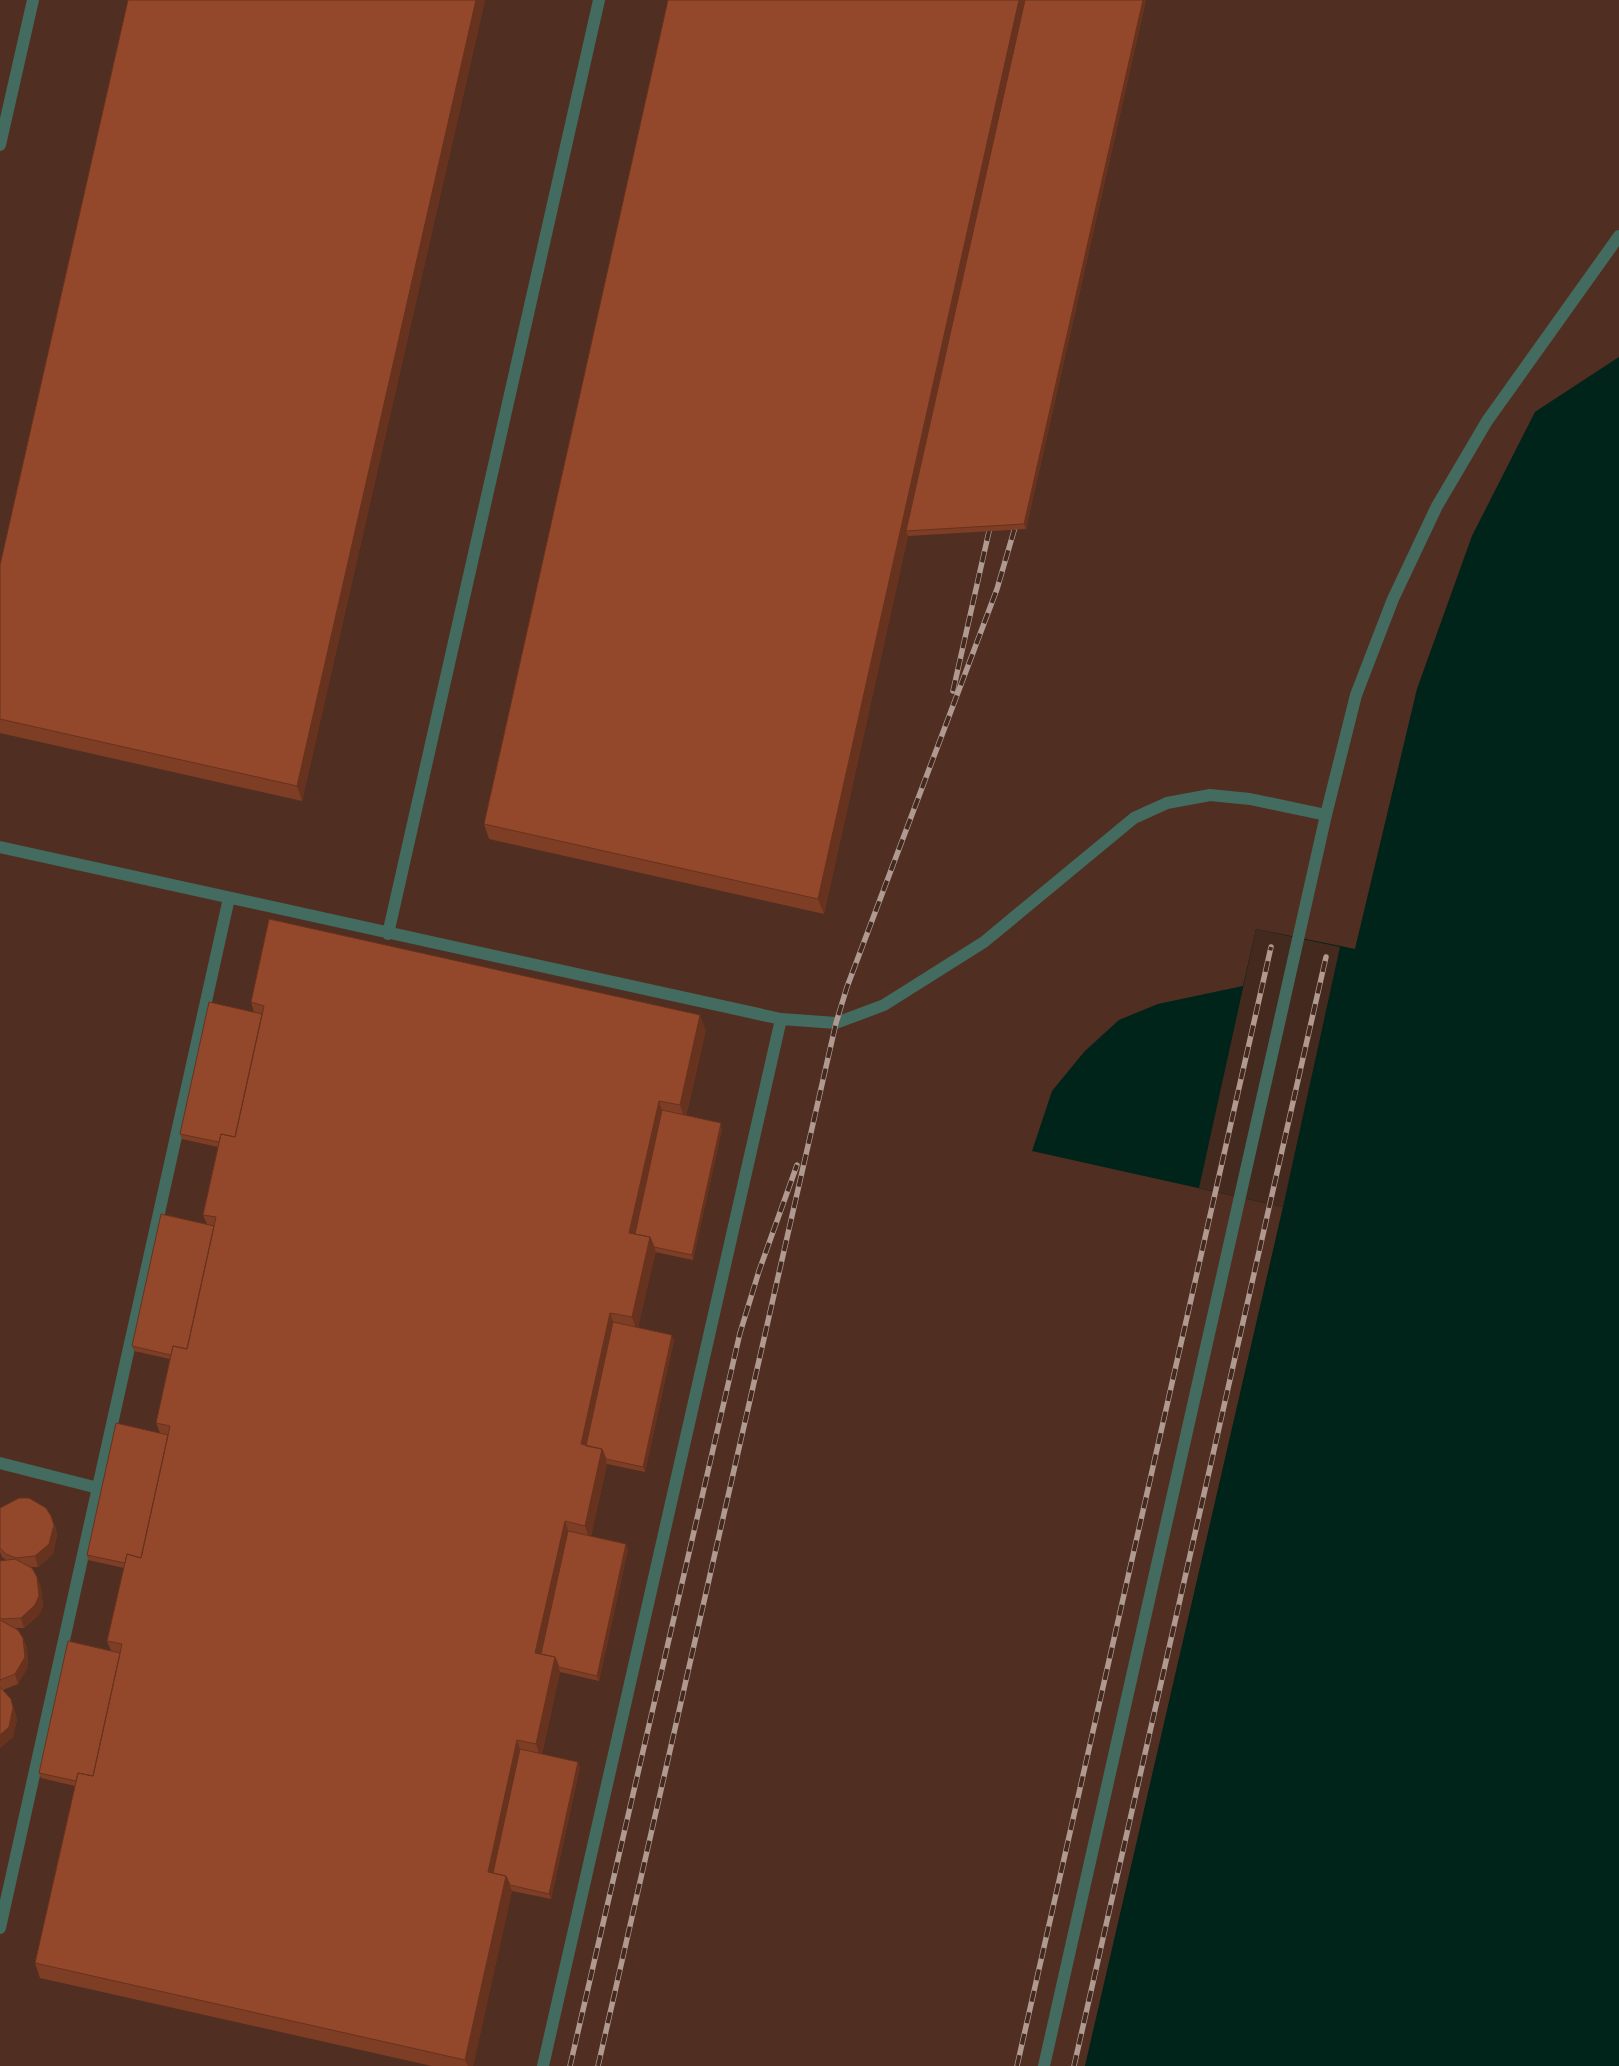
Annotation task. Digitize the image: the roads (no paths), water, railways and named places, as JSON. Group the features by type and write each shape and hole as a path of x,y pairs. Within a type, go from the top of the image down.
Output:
{"street":[{"path":"0,145 33,0"},
{"path":"388,934 599,0"},
{"path":"1044,2066 1326,815 1356,695 1393,599 1437,506 1488,421 1619,236"},
{"path":"0,847 388,934 781,1019 836,1023 884,1005 984,942 1134,818 1167,803 1210,795 1250,800 1326,815"},
{"path":"0,1928 229,898"},
{"path":"543,2066 781,1019"},
{"path":"0,1464 98,1488"}],"water":[{"path":"1619,357 1619,2066 1085,2066 1283,1207 1032,1151 1052,1091 1084,1052 1119,1020 1158,1004 1243,986 1256,929 1355,949 1417,689 1472,536 1535,412"}],"railway":[{"path":"598,2066 836,1023 847,987 997,589 1018,517"},
{"path":"953,691 992,518"},
{"path":"1017,2066 1271,947"},
{"path":"1074,2066 1326,957"},
{"path":"570,2066 740,1333 759,1271 797,1165"}]}
